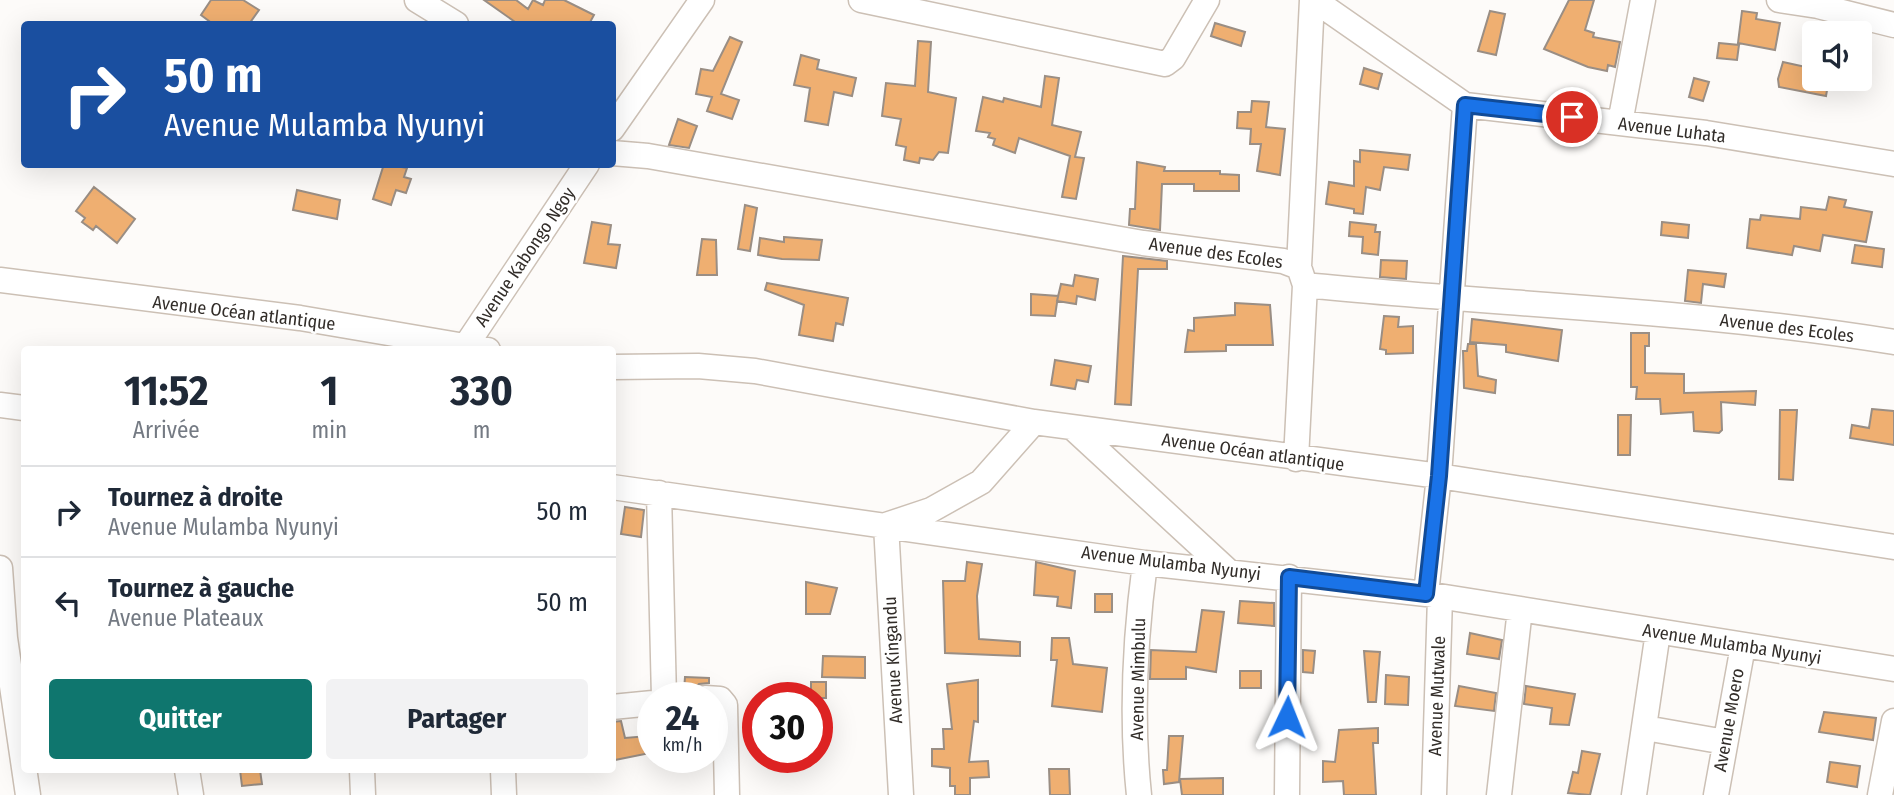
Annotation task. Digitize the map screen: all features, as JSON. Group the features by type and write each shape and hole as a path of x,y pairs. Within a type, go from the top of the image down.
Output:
{"street":[{"path":"418,0 451,21"},
{"path":"616,123 702,0"},
{"path":"861,0 1163,64 1173,58 1207,0"},
{"path":"1296,459 1313,0"},
{"name":"Avenue Luhata","path":"1313,0 1465,105 1706,133 1894,164"},
{"path":"1620,123 1643,0"},
{"path":"1779,0 1856,8 1894,25"},
{"name":"Avenue Mutwale","path":"1434,795 1433,595 1465,105"},
{"name":"Avenue des Ecoles","path":"616,154 865,193 1143,243 1268,259 1302,276 1451,298 1580,306 1829,332 1894,342"},
{"name":"Avenue Kabongo Ngoy","path":"474,346 585,168"},
{"name":"Avenue Océan atlantique","path":"0,280 300,318 455,346"},
{"name":"Avenue Océan atlantique","path":"616,367 698,366 755,371 1034,422 1439,476 1894,547"},
{"path":"0,405 21,408"},
{"path":"886,525 932,509 981,482 1034,422"},
{"path":"1073,428 1228,571"},
{"name":"Avenue Mulamba Nyunyi","path":"616,488 1145,563 1433,595 1894,669"},
{"path":"659,493 664,682"},
{"name":"Avenue Kingandu","path":"886,525 901,795"},
{"name":"Avenue Mimbulu","path":"1139,795 1136,681 1139,605 1145,563"},
{"path":"0,568 5,638 21,747"},
{"path":"1287,795 1289,577"},
{"path":"1499,795 1520,609"},
{"path":"1634,795 1646,732 1658,632"},
{"name":"Avenue Moero","path":"1716,795 1743,646"},
{"path":"616,707 637,705"},
{"path":"1880,795 1894,721"},
{"path":"1646,732 1651,729 1725,742"},
{"path":"25,773 28,795"},
{"path":"187,773 191,795"},
{"path":"362,773 363,795"},
{"path":"503,773 504,795"},
{"path":"726,773 726,795"}],"building":[{"path":"211,0 243,0 259,10 251,21 209,21 201,15"},
{"path":"484,0 516,0 528,9 533,0 543,5 545,0 564,0 594,15 591,21 514,21"},
{"path":"1569,0 1594,0 1585,30 1594,33 1593,37 1620,42 1615,67 1608,65 1607,71 1588,67 1544,49"},
{"path":"1490,11 1505,14 1496,55 1478,51"},
{"path":"1742,11 1757,13 1756,19 1780,23 1775,50 1738,43"},
{"path":"1215,23 1245,32 1241,46 1211,36"},
{"path":"730,37 742,42 721,94 739,100 732,119 707,111 712,97 696,94 701,69 713,71"},
{"path":"918,41 931,42 928,92 956,98 948,153 939,152 933,160 920,158 919,163 904,160 906,147 896,145 901,119 882,116 886,83 915,86"},
{"path":"1719,43 1739,45 1737,60 1717,58"},
{"path":"801,55 819,60 817,69 856,78 852,96 834,92 828,125 805,121 810,88 794,85"},
{"path":"1783,62 1802,66 1802,91 1827,91 1826,96 1779,87 1778,79"},
{"path":"1364,68 1382,74 1378,89 1360,84"},
{"path":"1045,76 1059,78 1052,125 1081,132 1075,157 1084,158 1076,199 1062,197 1070,156 1019,138 1015,153 993,145 995,139 988,137 990,133 976,131 983,97 1003,102 1004,98 1041,107"},
{"path":"1694,78 1709,82 1703,101 1689,97"},
{"path":"1252,101 1269,102 1266,127 1285,129 1280,175 1257,171 1261,144 1250,144 1251,129 1237,128 1238,112 1251,112"},
{"path":"678,119 697,126 689,148 669,145"},
{"path":"1360,150 1410,155 1408,170 1384,167 1380,190 1366,187 1363,214 1354,213 1354,209 1326,204 1329,182 1354,186 1354,161 1360,162"},
{"path":"1137,162 1165,167 1164,171 1220,171 1220,174 1239,175 1239,191 1194,191 1194,184 1162,184 1160,230 1129,225 1130,209 1135,209"},
{"path":"383,168 407,168 404,177 411,179 406,193 396,190 391,205 373,199"},
{"path":"94,187 135,219 117,243 96,226 93,230 82,222 85,218 76,211"},
{"path":"297,190 340,200 337,219 293,210"},
{"path":"1829,197 1846,200 1844,207 1872,212 1866,242 1823,235 1820,251 1794,246 1792,255 1747,248 1750,219 1760,220 1761,215 1800,219 1801,207 1826,210"},
{"path":"745,205 757,208 750,251 738,249"},
{"path":"592,222 611,225 608,244 620,245 616,268 584,263"},
{"path":"1350,222 1376,225 1375,232 1380,232 1378,255 1362,253 1363,237 1349,236"},
{"path":"1662,222 1689,225 1688,238 1661,235"},
{"path":"784,237 822,240 819,260 758,255 760,238 784,242"},
{"path":"702,239 716,240 717,275 697,275"},
{"path":"1855,245 1884,249 1882,267 1852,263"},
{"path":"1123,256 1167,261 1167,269 1138,269 1131,405 1115,404"},
{"path":"1381,260 1407,261 1406,279 1380,277"},
{"path":"1688,270 1726,274 1724,287 1703,284 1701,303 1685,301"},
{"path":"1075,275 1098,279 1095,300 1077,296 1076,304 1057,301 1061,284 1073,286"},
{"path":"767,283 848,298 843,325 836,323 833,341 799,335 804,305 765,290"},
{"path":"1031,294 1058,296 1055,316 1031,315"},
{"path":"1235,303 1270,305 1273,345 1226,345 1226,351 1185,352 1188,330 1194,331 1194,318 1235,315"},
{"path":"1384,316 1399,317 1398,327 1413,326 1413,353 1386,354 1386,350 1380,349"},
{"path":"1472,319 1562,330 1558,361 1506,352 1506,345 1470,342"},
{"path":"1631,333 1649,333 1649,346 1645,346 1645,373 1684,374 1684,393 1756,391 1755,405 1721,402 1722,430 1719,433 1694,431 1693,412 1661,414 1660,399 1636,399 1637,387 1631,387"},
{"path":"1468,344 1476,344 1478,376 1496,380 1495,393 1464,388 1463,351 1467,351"},
{"path":"1055,360 1091,366 1088,382 1077,380 1075,389 1051,385"},
{"path":"1872,409 1894,411 1894,445 1850,438 1852,425 1869,428"},
{"path":"1780,410 1797,410 1793,480 1779,479"},
{"path":"1618,415 1631,415 1630,455 1618,455"},
{"path":"625,507 644,510 641,537 621,534"},
{"path":"967,562 982,564 977,596 979,639 1020,642 1020,656 945,653 943,581 965,581"},
{"path":"1036,562 1075,571 1071,608 1057,606 1058,597 1034,595"},
{"path":"806,582 837,588 830,614 806,614"},
{"path":"1095,594 1112,594 1112,612 1095,612"},
{"path":"1240,601 1274,603 1274,626 1238,623"},
{"path":"1202,610 1224,612 1216,672 1186,667 1186,679 1150,679 1151,650 1196,652"},
{"path":"1470,633 1502,640 1499,659 1467,654"},
{"path":"1052,638 1069,638 1073,664 1107,668 1102,712 1052,706 1057,660 1051,660"},
{"path":"1303,650 1315,651 1313,673 1303,672"},
{"path":"1364,651 1380,652 1376,702 1368,702"},
{"path":"823,656 865,657 865,678 822,677"},
{"path":"1240,671 1261,671 1261,688 1240,688"},
{"path":"1386,675 1409,677 1408,705 1385,704"},
{"path":"685,677 709,678 709,682 685,682"},
{"path":"978,680 978,722 974,721 969,762 988,761 989,777 970,778 970,795 955,795 955,786 950,786 950,768 932,766 932,749 944,749 943,729 952,729 947,684"},
{"path":"1459,686 1496,693 1494,711 1455,706"},
{"path":"1526,686 1575,694 1569,725 1550,724 1552,708 1524,704"},
{"path":"1824,712 1876,718 1873,740 1819,732"},
{"path":"621,721 625,738 637,737 637,756 616,760 616,722"},
{"path":"1378,728 1378,743 1373,743 1376,795 1344,795 1343,781 1323,782 1323,761 1335,762 1339,730"},
{"path":"1169,736 1183,736 1179,782 1164,784 1163,770 1167,770"},
{"path":"1582,751 1600,754 1590,795 1568,793 1573,772 1578,773"},
{"path":"1830,762 1860,766 1857,787 1827,782"},
{"path":"1049,769 1069,769 1070,795 1050,795"},
{"path":"240,773 260,773 262,784 242,786"},
{"path":"1223,778 1223,795 1182,795 1180,779"}],"route":[{"path":"1287,717 1289,577 1426,594 1439,476 1465,105 1572,117"}]}
